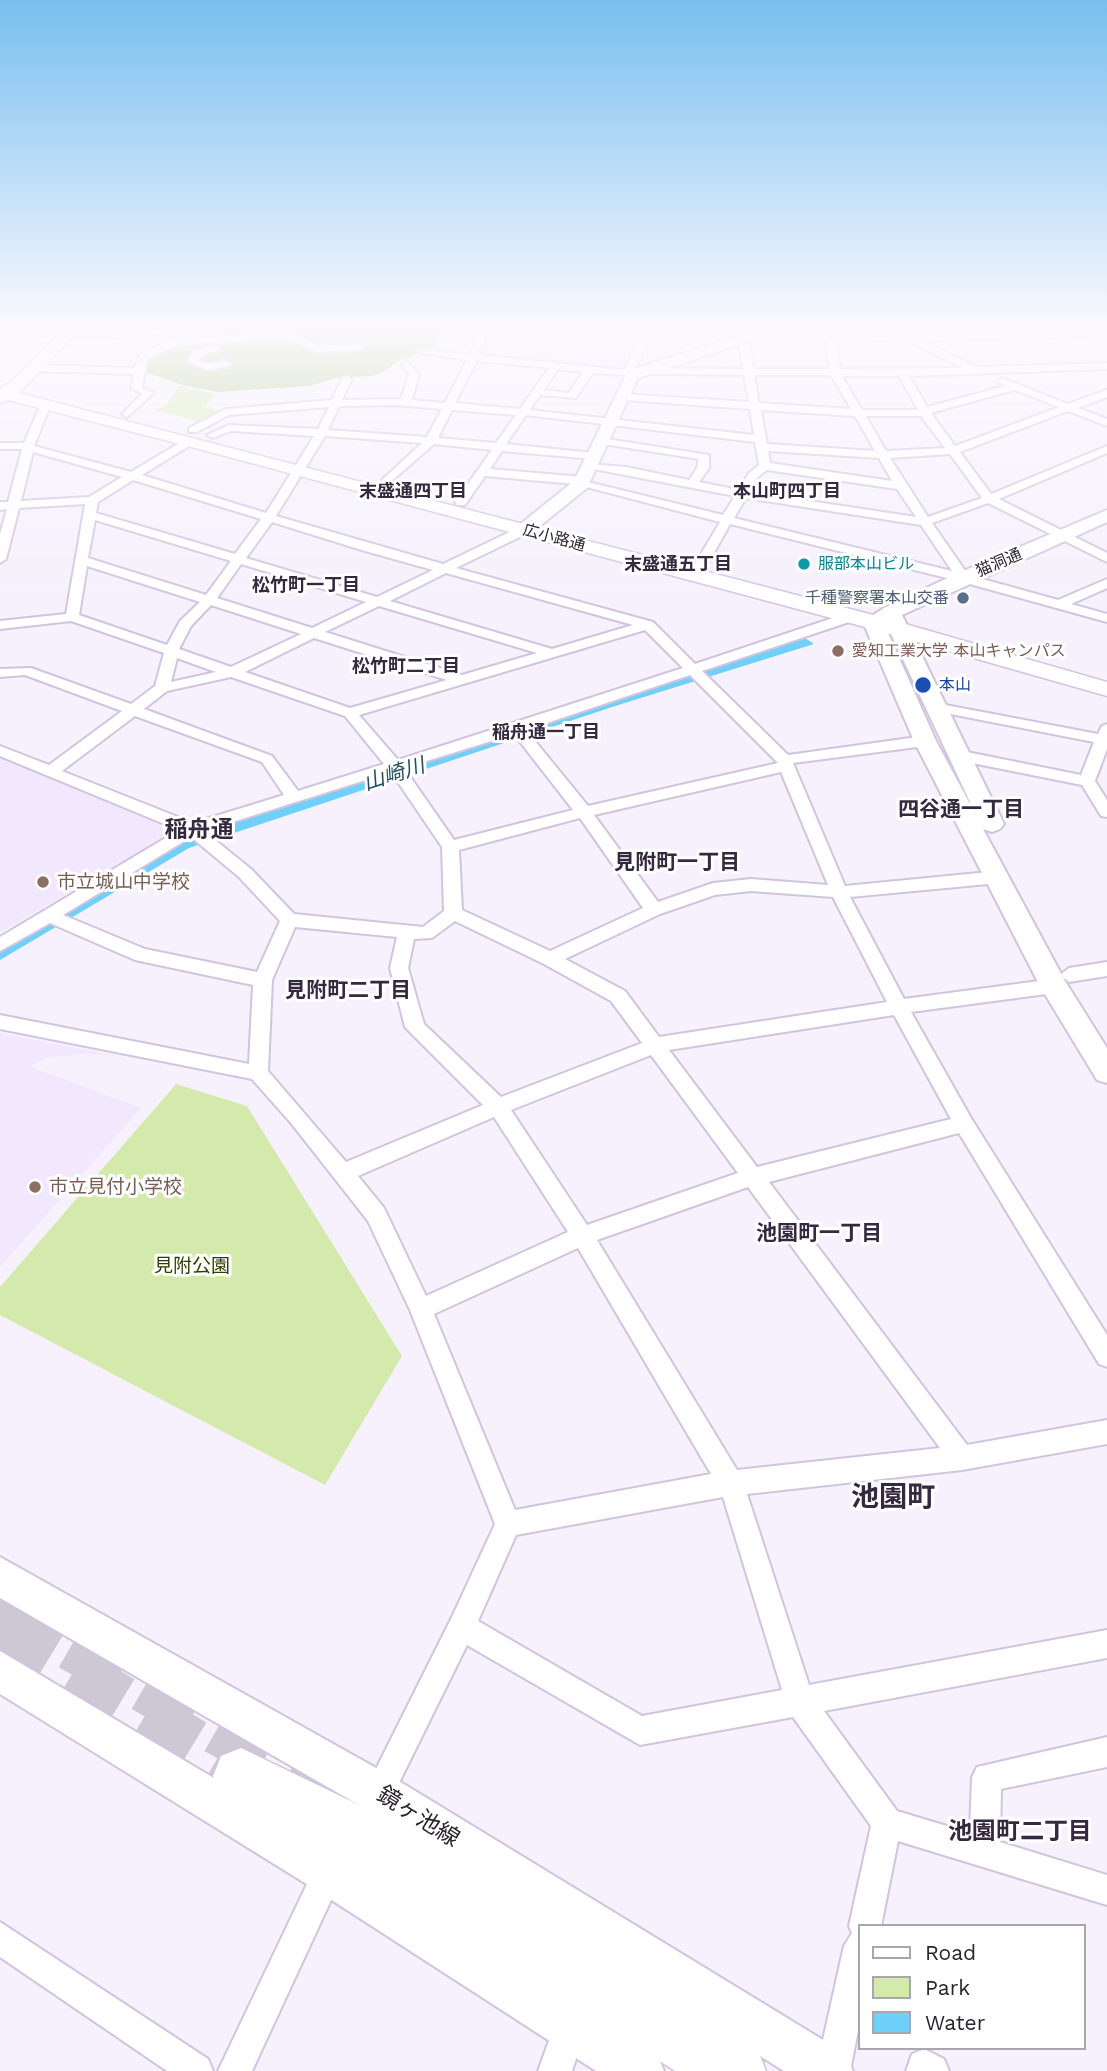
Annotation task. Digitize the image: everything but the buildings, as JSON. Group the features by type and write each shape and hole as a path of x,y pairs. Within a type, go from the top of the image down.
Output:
{"highway":[{"path":"241,1776 578,2005 734,2071"}],"main road":[{"name":"広小路通","path":"129,422 192,435 213,435 302,466 386,482 461,502 530,526 700,566 1107,689"},
{"name":"広小路通","path":"151,422 302,466 878,620 1107,673"}],"street":[{"path":"0,559 28,448 39,422"},
{"path":"0,506 92,500 212,422"},
{"path":"162,688 171,652 186,624 208,601 270,516 327,422"},
{"path":"386,482 431,441 441,422"},
{"path":"461,502 518,422"},
{"path":"608,422 763,443 883,455 952,451 1031,422"},
{"path":"53,770 162,688 233,672 530,526 590,466 611,422"},
{"path":"759,422 765,466"},
{"path":"863,422 901,485 963,578"},
{"path":"931,422 989,499 1107,558"},
{"path":"213,435 229,428 501,448 742,494 925,522 989,499 1107,449"},
{"path":"0,446 16,444 129,475 369,548 446,567 517,590 648,625 785,763 839,892 899,1007 964,1124 1107,1356"},
{"path":"482,472 705,457 704,468 692,484"},
{"path":"590,466 729,520 963,578 1107,618"},
{"path":"700,566 753,475 765,466 901,485"},
{"path":"72,617 92,500"},
{"path":"90,515 551,653"},
{"name":"猫洞通","path":"878,620 963,578 1107,515"},
{"path":"82,560 461,680"},
{"path":"1058,605 1107,583"},
{"path":"0,625 72,617 350,713 398,771 450,847 453,914"},
{"path":"0,945 193,829 295,797 398,771 698,673 878,620"},
{"path":"878,620 934,707 1107,1072"},
{"path":"878,620 925,741 999,877 1062,981 1107,1037"},
{"path":"350,713 648,625"},
{"path":"0,673 26,671 267,759 295,797"},
{"path":"934,707 1106,736 1087,782"},
{"path":"520,732 584,811 654,910"},
{"path":"450,847 584,811 785,763 925,741"},
{"path":"0,751 53,770 193,829 245,873 289,920 426,934 453,914"},
{"path":"957,755 1087,782 1107,812"},
{"path":"550,959 654,910 713,889 751,885 839,892 999,877"},
{"path":"453,914 550,959 618,996 962,1458"},
{"path":"49,916 141,955 263,980"},
{"path":"258,1073 263,980 289,920"},
{"path":"407,932 399,968 415,1027 498,1107 582,1236 731,1483 800,1702 887,1823 1107,1890"},
{"path":"341,1174 498,1107 657,1045 1062,981 1107,969"},
{"path":"0,1022 258,1073 298,1117 376,1215 421,1309 508,1524 462,1627 379,1793"},
{"path":"421,1309 582,1236 752,1177 964,1124"},
{"path":"508,1524 731,1483 962,1458 1107,1432"},
{"name":"鏡ヶ池線","path":"0,1576 379,1793 831,2071"},
{"path":"462,1627 640,1731 1107,1644"},
{"path":"0,1671 329,1872 578,2005 640,2071"},
{"path":"984,1852 987,1776 1107,1752"},
{"path":"865,1924 887,1823"},
{"path":"235,2071 329,1872"},
{"path":"0,1938 196,2071"},
{"path":"831,2071 858,1955"},
{"path":"555,2071 578,2005"},
{"path":"923,2071 924,2066 932,2071"}],"shaded area":[{"name":"市立城山中学校","path":"0,758 172,827 173,833 0,932"},
{"name":"市立見付小学校","path":"0,1033 116,1056 83,1054 47,1058 29,1066 141,1108 0,1267"}],"green space":[{"name":"見附公園","path":"176,1084 247,1106 402,1356 325,1485 0,1315 0,1287"}],"water":[{"name":"山崎川","path":"805,638 814,644 612,707 189,848 0,960 0,949 211,827"}],"tunnel":[{"path":"0,1601 393,1827"},
{"path":"0,1631 241,1776"},
{"path":"718,2031 783,2071"}],"place":[{"name":"服部本山ビル","path":"804,564"},
{"name":"千種警察署本山交番","path":"963,598"},
{"name":"愛知工業大学 本山キャンパス","path":"838,651"},
{"name":"本山","path":"923,685"},
{"name":"市立城山中学校","path":"43,882"},
{"name":"市立見付小学校","path":"35,1187"}],"district":[{"name":"末盛通四丁目","path":"413,492"},
{"name":"本山町四丁目","path":"787,492"},
{"name":"末盛通五丁目","path":"678,565"},
{"name":"松竹町一丁目","path":"306,586"},
{"name":"松竹町二丁目","path":"406,667"},
{"name":"稲舟通一丁目","path":"546,733"},
{"name":"四谷通一丁目","path":"961,810"},
{"name":"稲舟通","path":"199,830"},
{"name":"見附町一丁目","path":"677,863"},
{"name":"見附町二丁目","path":"348,991"},
{"name":"池園町一丁目","path":"819,1234"},
{"name":"池園町","path":"893,1498"},
{"name":"池園町二丁目","path":"1020,1832"}]}
